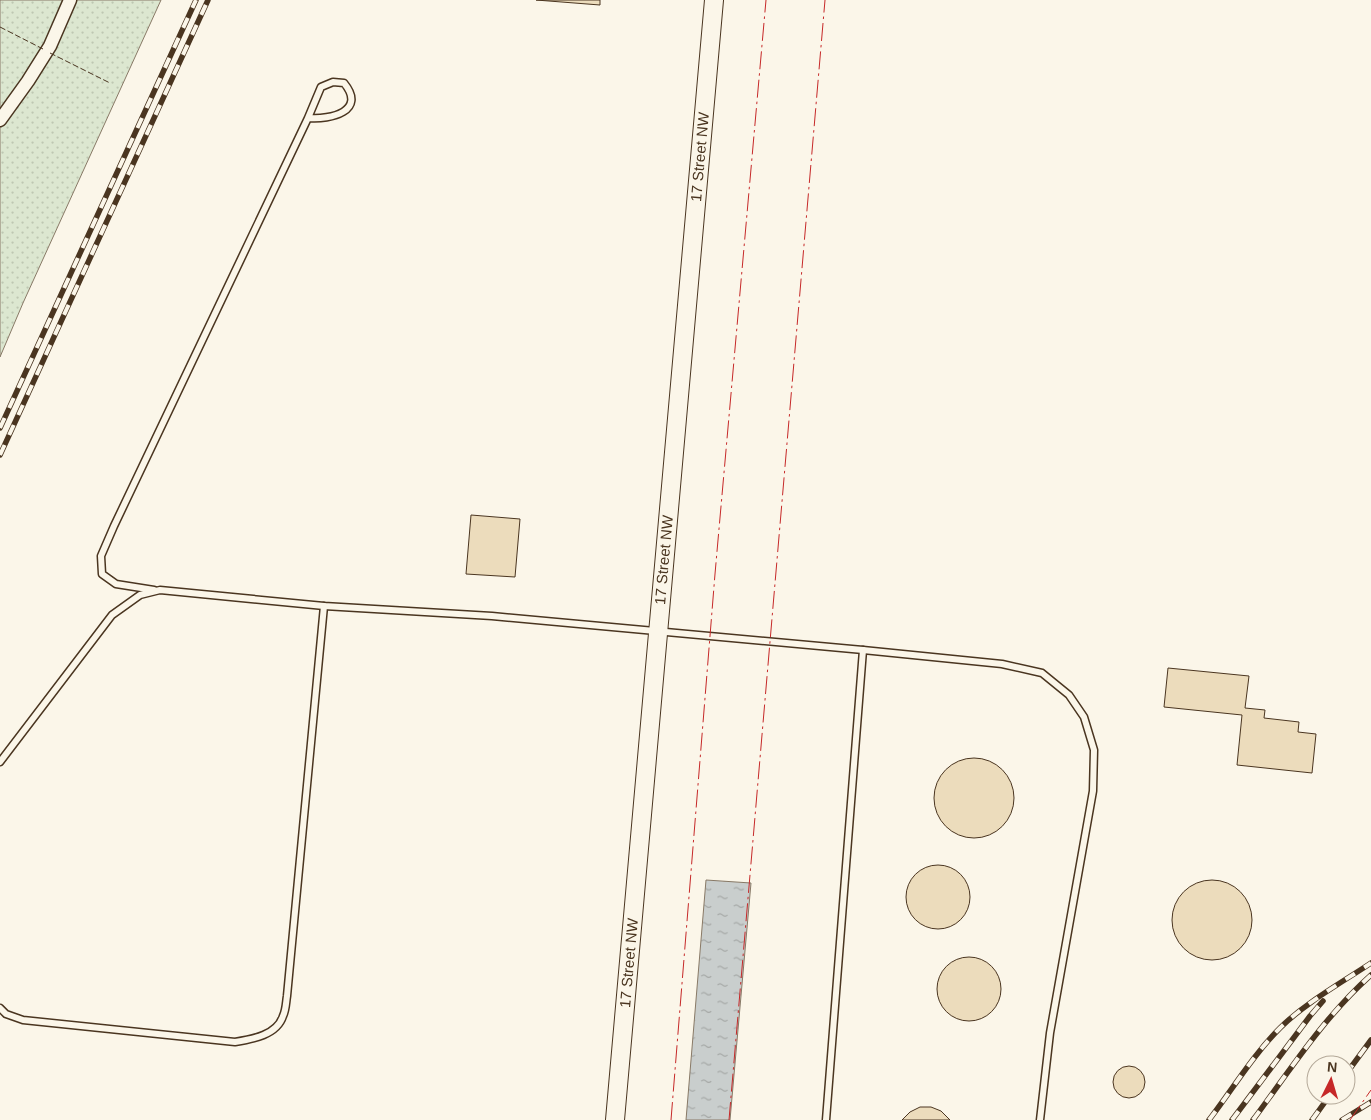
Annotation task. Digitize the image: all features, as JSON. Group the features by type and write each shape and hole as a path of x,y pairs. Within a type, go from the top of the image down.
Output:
{"main road":[{"name":"17 Street NW","path":"615,1120 714,0"}],"street":[{"path":"0,120 28,82 47,51 70,0"}],"lane":[{"path":"308,118 341,113 350,107 352,102 350,91 344,83 332,82 321,87 114,526 102,556 102,574 116,584 160,590 324,606 492,616 863,650 1002,664 1042,674 1069,695 1084,717 1094,750 1093,791 1050,1033 1040,1120"},
{"path":"0,762 112,614 140,595 160,590"},
{"path":"0,1008 6,1014 24,1020 235,1042 252,1039 273,1031 283,1017 287,996 324,606"},
{"path":"826,1120 863,650"}],"green space":[{"path":"0,0 161,0 0,357"}],"water":[{"path":"706,880 751,883 730,1120 686,1120"}],"building":[{"path":"536,0 600,0 600,5"},
{"path":"471,515 520,519 515,577 466,574"},
{"path":"1168,668 1249,676 1245,708 1265,710 1264,718 1299,722 1298,732 1316,734 1312,773 1237,765 1242,715 1164,707"},
{"path":"974,758 989,761 1002,770 1011,783 1014,798 1011,813 1002,826 989,835 974,838 959,835 946,826 937,813 934,798 937,783 946,770 959,761"},
{"path":"932,865 944,865 961,874 968,885 970,897 968,909 961,920 944,929 932,929 920,924 911,915 906,903 906,891 911,879 920,870"},
{"path":"1212,880 1227,883 1240,892 1249,905 1252,920 1249,935 1240,948 1227,957 1212,960 1197,957 1184,948 1175,935 1172,920 1175,905 1184,892 1197,883"},
{"path":"963,957 975,957 992,966 999,977 1001,989 999,1001 992,1012 975,1021 963,1021 951,1016 942,1007 937,995 937,983 942,971 951,962"},
{"path":"1129,1066 1135,1067 1140,1071 1144,1076 1144,1088 1140,1093 1135,1097 1129,1098 1123,1097 1118,1093 1114,1088 1113,1082 1114,1076 1118,1071 1123,1067"},
{"path":"920,1107 931,1107 941,1111 950,1120 902,1120 910,1112"}],"railway":[{"path":"0,428 196,0"},
{"path":"0,455 208,0"},
{"path":"1209,1120 1252,1061 1280,1028 1312,1002 1371,963"},
{"path":"1253,1120 1323,1026 1371,975"},
{"path":"1232,1120 1323,1001"},
{"path":"1356,1060 1371,1040"},
{"path":"1342,1120 1371,1102"},
{"path":"1312,1120 1323,1105"}],"fence":[{"path":"0,27 43,49"},
{"path":"50,53 110,83"}],"power":[{"path":"671,1120 715,574 766,0"},
{"path":"729,1120 825,0"},
{"path":"1350,1120 1371,1090"}]}
